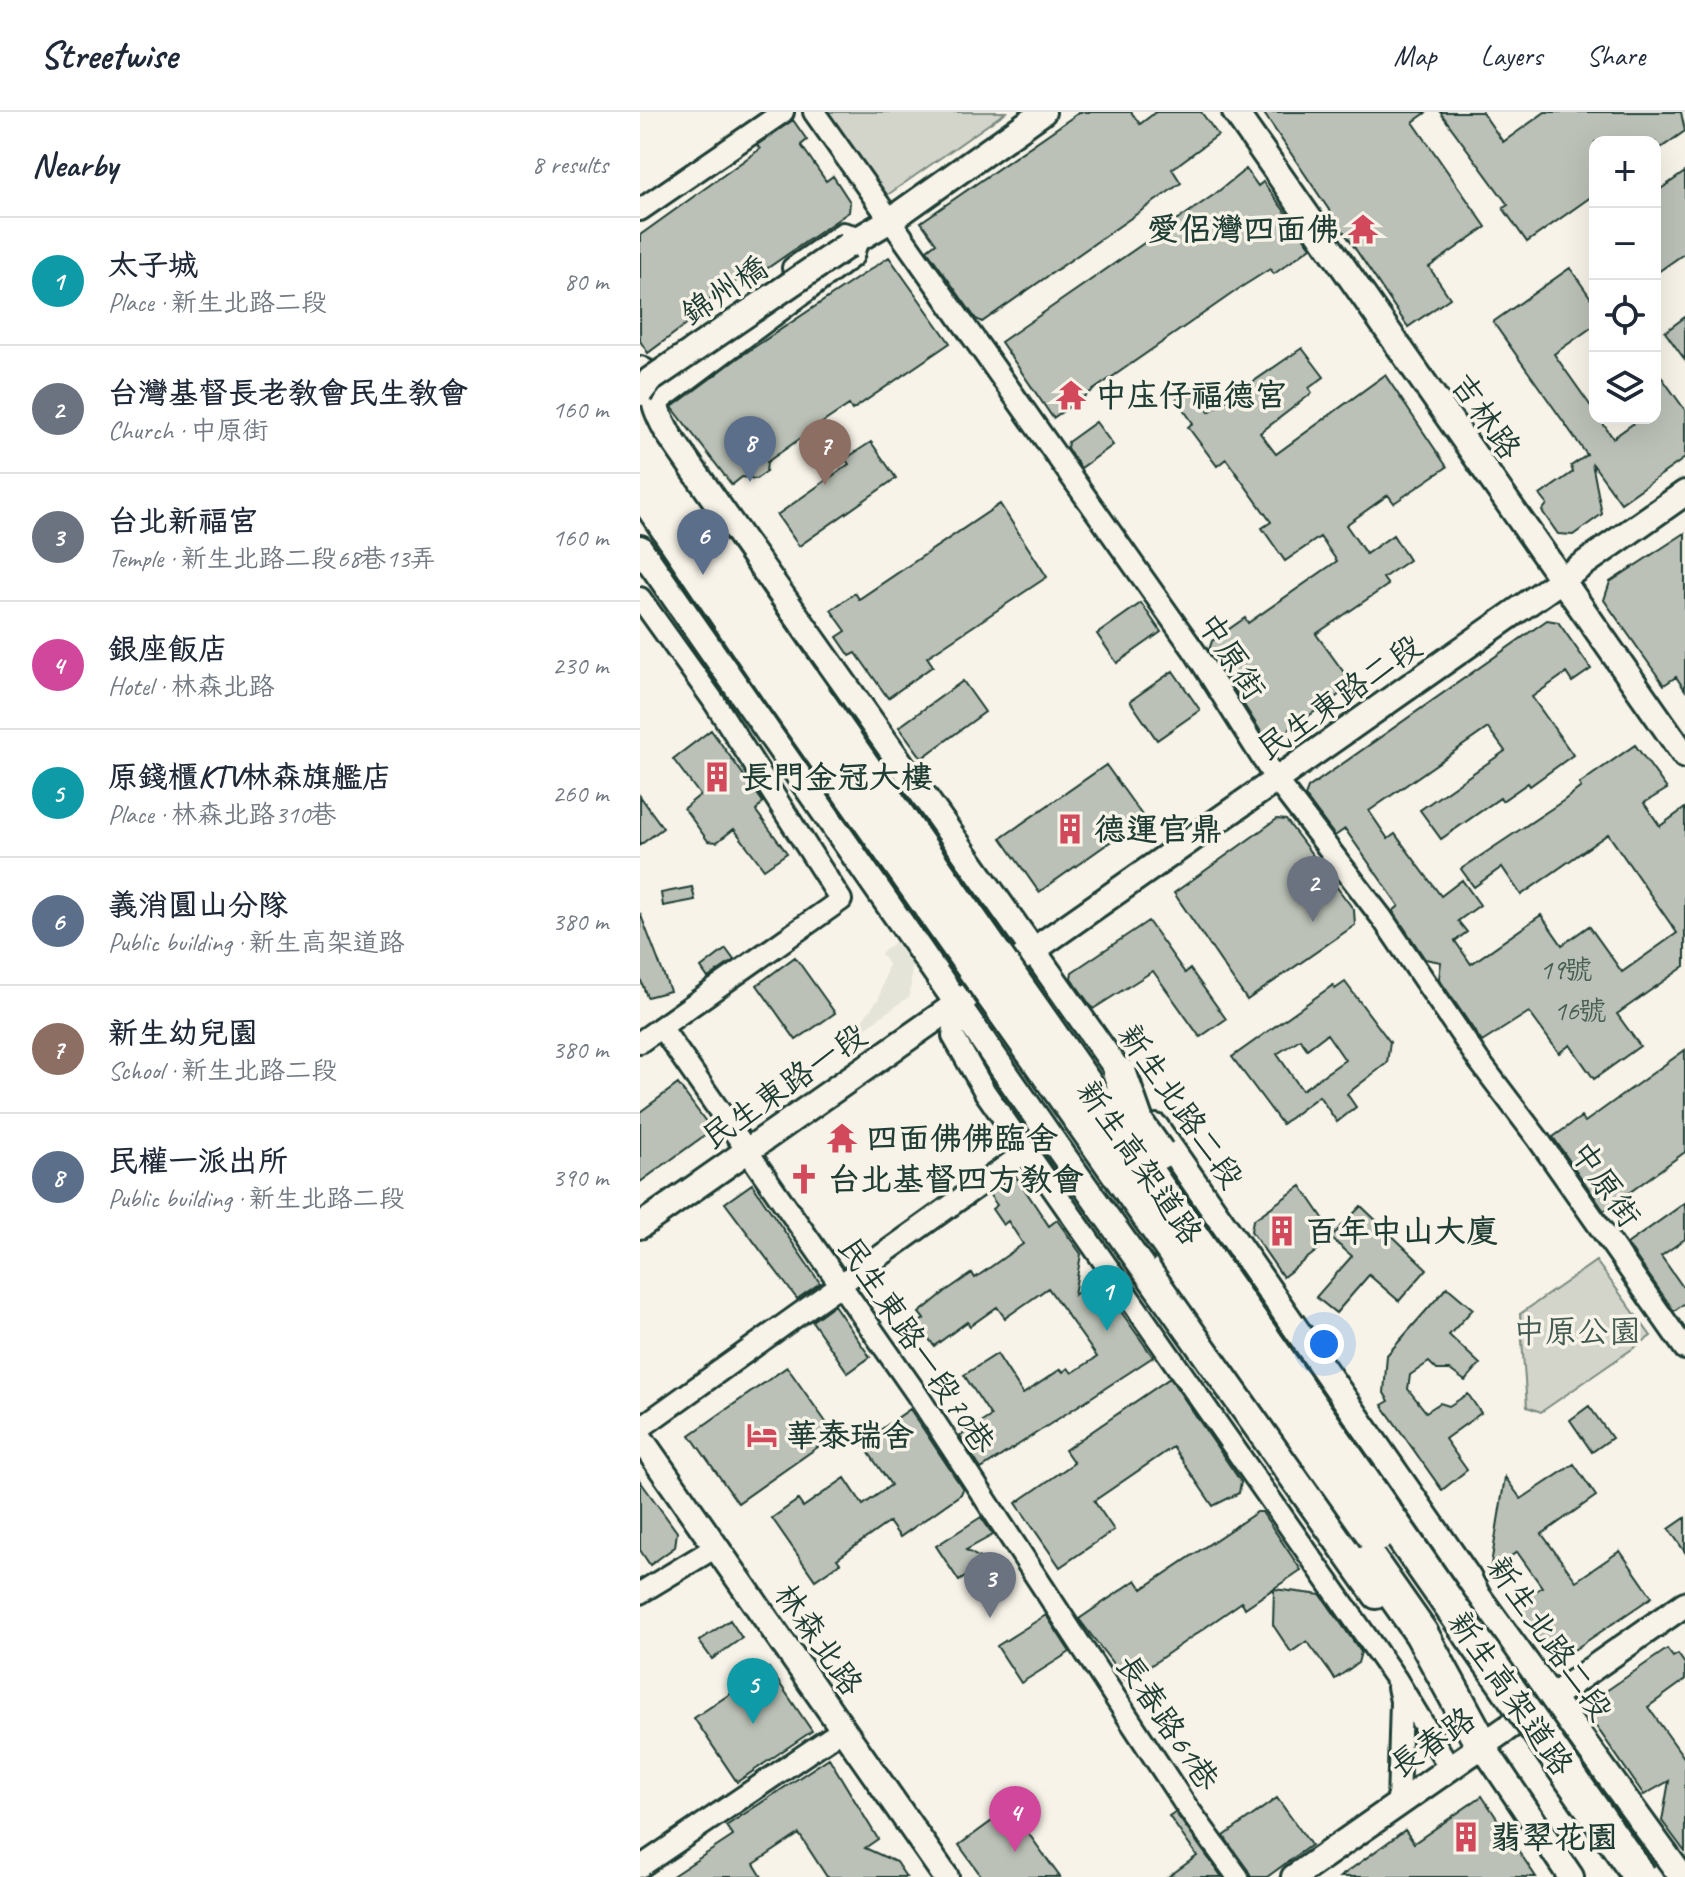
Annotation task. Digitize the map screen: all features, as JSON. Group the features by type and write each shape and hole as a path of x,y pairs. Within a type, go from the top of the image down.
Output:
{"highway":[{"name":"新生高架道路","path":"640,447 1640,1877"},
{"name":"新生高架道路","path":"640,488 780,694 1616,1877"},
{"path":"1120,1074 1138,1125 1603,1798 1660,1870"},
{"path":"1081,1121 1191,1305 1421,1633 1482,1745"}],"street":[{"path":"640,210 783,112"},
{"name":"中原街","path":"814,112 1195,652 1276,780 1382,918 1479,1061 1685,1349"},
{"name":"錦州橋","path":"645,384 853,241 892,219 1043,112"},
{"name":"吉林路","path":"1235,112 1685,756"},
{"name":"新生北路二段","path":"645,384 670,437 1337,1385 1478,1596 1553,1696 1660,1870 1682,1877"},
{"name":"民生東路二段","path":"962,1000 1685,493"},
{"path":"640,548 841,838 962,1000 1571,1877"},
{"path":"640,598 713,700 841,900 640,1042"},
{"path":"814,854 841,838"},
{"path":"962,1000 953,1036 985,1092 1396,1679 1450,1768"},
{"name":"民生東路一段","path":"640,1226 962,1000"},
{"name":"民生東路一段70巷","path":"661,1027 746,1152 842,1284 1050,1600"},
{"path":"640,1428 1027,1151"},
{"name":"林森北路","path":"640,1438 946,1877"},
{"path":"640,1593 716,1547"},
{"name":"長春路61巷","path":"1050,1600 1238,1877"},
{"name":"長春路","path":"1294,1877 1685,1604"},
{"path":"1396,1679 1401,1701 1398,1804"},
{"path":"640,1867 843,1729"}],"shaded area":[{"path":"895,942 912,965 910,996 847,1041 879,998 888,965 881,953"}],"green space":[{"path":"821,112 1006,112 886,196"},
{"name":"中原公園","path":"1596,1261 1651,1336 1541,1412 1527,1407 1520,1314"}],"building":[{"path":"1080,112 1131,112 1140,124 1156,112 1201,112 1218,135 1172,169 1181,183 982,322 976,319 927,250 936,243 921,222"},
{"path":"1263,112 1427,112 1413,122 1486,227 1429,267 1450,298 1408,327"},
{"path":"1440,112 1482,112 1503,142 1545,112 1681,112 1685,131 1661,148 1661,136 1589,136 1589,198 1527,242 1503,208 1508,205"},
{"path":"793,120 807,140 801,145 826,181 833,176 850,202 849,212 759,274 755,268 708,301 711,306 648,353 640,341 640,235 760,149 757,145"},
{"path":"1246,169 1258,186 1263,182 1311,247 1274,274 1270,269 1243,286 1053,418 1001,342 1215,194"},
{"path":"1685,172 1685,253 1661,270 1661,208 1661,189"},
{"path":"889,257 950,343 852,410 849,405 825,421 767,462 766,472 756,479 742,477 732,485 672,407 738,358"},
{"path":"1570,268 1589,295 1589,329 1554,354 1589,404 1589,424 1603,424 1613,438 1633,424 1661,424 1661,376 1685,410 1685,458 1621,503 1592,463 1602,514 1573,535 1558,534 1542,511 1547,504 1540,495 1573,472 1571,466 1587,455 1493,322"},
{"path":"1685,317 1685,360 1665,332"},
{"path":"1302,348 1324,377 1309,388 1312,393 1260,433 1276,454 1385,375 1447,467 1394,503 1388,495 1346,525 1366,554 1393,535 1409,560 1383,578 1388,585 1316,634 1353,685 1274,740 1265,738 1209,650 1212,641 1245,618 1248,623 1337,561 1320,537 1285,561 1262,528 1271,522 1226,459 1217,466 1188,427 1193,423 1176,399 1193,388 1209,412"},
{"path":"1096,422 1113,445 1081,468 1067,448 1068,442"},
{"path":"871,442 896,478 799,546 777,515 849,464 845,459"},
{"path":"1000,504 1047,577 927,657 933,666 888,698 856,653 850,656 837,637 846,631 831,610 855,593 859,599"},
{"path":"1685,533 1685,690 1676,677 1664,685 1604,600 1610,582"},
{"path":"1141,603 1161,632 1117,663 1097,634"},
{"path":"1547,620 1558,622 1591,669 1572,682 1566,673 1532,697 1573,755 1530,786 1528,783 1502,801 1500,798 1441,839 1420,810 1505,751 1488,728 1369,811 1388,839 1395,834 1441,896 1462,880 1480,905 1458,921 1467,932 1455,941 1471,964 1541,915 1562,945 1589,926 1622,972 1677,933 1608,834 1521,895 1502,867 1474,887 1461,869 1563,801 1581,787 1579,784 1635,745 1667,789 1644,803 1660,826 1685,808 1685,966 1617,1014 1640,1046 1594,1079 1570,1045 1559,1053 1529,1012 1482,1042 1439,979 1441,962 1425,959 1393,911 1399,906 1345,829 1335,836 1305,796 1308,788"},
{"path":"1173,671 1200,710 1157,740 1130,701"},
{"path":"963,681 985,712 922,758 899,727"},
{"name":"長門金冠大樓","path":"711,730 763,802 756,811 787,853 764,869 734,829 717,842 708,841 684,808 700,795 673,759"},
{"name":"德運官鼎","path":"1106,765 1144,818 1039,892 1001,838"},
{"path":"640,796 663,828 640,845"},
{"path":"1277,819 1286,820 1354,910 1355,925 1247,1000 1174,893"},
{"path":"692,887 695,900 663,906 661,893"},
{"path":"640,913 670,991 647,997 640,978"},
{"path":"1148,921 1185,973 1190,969 1226,1019 1200,1037 1153,971 1093,1009 1071,978 1072,972"},
{"path":"726,949 734,960 708,978 701,968"},
{"path":"795,957 835,1013 796,1040 757,985"},
{"path":"1345,982 1390,1042 1387,1063 1347,1094 1356,1107 1337,1122 1319,1096 1282,1124 1232,1057 1333,985 1335,989","holes":["1327,1034 1345,1060 1302,1090 1277,1054 1300,1039 1307,1049"]},
{"path":"1685,1050 1685,1152 1604,1211 1553,1137 1581,1117 1585,1122"},
{"path":"678,1084 712,1130 640,1182 640,1112"},
{"path":"1015,1175 1049,1226 1057,1220 1081,1254 1074,1295 1098,1279 1153,1357 981,1469 960,1436 991,1416 964,1375 997,1354 1023,1394 1061,1369 1063,1372 1068,1368 1072,1373 1097,1357 1048,1288 1005,1318 997,1307 970,1326 967,1322 934,1346 918,1323 924,1319 919,1313 946,1291 972,1273 975,1278 1023,1244 1008,1221 1003,1225 992,1209 997,1205 989,1194"},
{"path":"752,1184 820,1283 797,1299 725,1203"},
{"path":"1301,1186 1334,1234 1361,1206 1427,1269 1399,1301 1369,1275 1336,1313 1316,1297 1352,1256 1332,1239 1283,1277 1251,1231 1253,1220"},
{"path":"1685,1203 1685,1239 1661,1256 1685,1290 1685,1303 1674,1311 1627,1244"},
{"path":"1447,1287 1473,1309 1449,1335 1480,1364 1465,1381 1450,1370 1437,1370 1429,1362 1410,1375 1408,1389 1426,1412 1440,1403 1449,1406 1468,1394 1481,1413 1445,1439 1467,1470 1442,1490 1382,1405 1389,1401 1384,1393 1387,1355"},
{"path":"834,1305 870,1357 848,1373 812,1321"},
{"name":"華泰瑞舍","path":"787,1367 835,1435 738,1503 690,1435"},
{"path":"1170,1378 1241,1482 1239,1493 1213,1506 1173,1447 1094,1501 1114,1530 1060,1567 1016,1503 1074,1463 1065,1450"},
{"path":"1589,1406 1612,1438 1592,1452 1570,1420"},
{"path":"910,1409 963,1489 961,1494 900,1537 889,1522 837,1559 840,1563 815,1580 772,1518 798,1500 803,1507 845,1478 863,1505 891,1485 862,1443"},
{"path":"1574,1464 1596,1496 1542,1534 1576,1581 1620,1551 1652,1597 1562,1658 1548,1655 1514,1606 1542,1587 1517,1552 1490,1571 1505,1477 1521,1499"},
{"path":"640,1481 677,1532 675,1547 650,1565 640,1550"},
{"path":"1257,1512 1262,1512 1301,1570 1245,1608 1242,1602 1127,1682 1079,1619 1136,1580 1142,1589"},
{"path":"981,1517 993,1535 966,1550 987,1562 959,1581 936,1546"},
{"path":"1685,1518 1685,1552 1669,1529"},
{"path":"1274,1589 1321,1595 1361,1652 1358,1663 1335,1679 1307,1641 1291,1652 1273,1625"},
{"path":"1046,1615 1070,1652 1021,1683 997,1646"},
{"path":"730,1620 742,1638 712,1659 699,1641"},
{"path":"1667,1649 1673,1657 1678,1654 1685,1664 1685,1680 1648,1707 1685,1759 1685,1852 1662,1821 1669,1781 1644,1795 1589,1716 1593,1700"},
{"path":"769,1668 812,1731 737,1782 694,1718"},
{"path":"829,1758 878,1839 865,1848 896,1862 906,1877 827,1877 799,1834 754,1864 762,1877 671,1877 733,1836 726,1826"},
{"name":"翡翠花園","path":"1482,1796 1536,1877 1340,1877 1405,1830 1414,1843"},
{"path":"1277,1798 1311,1845 1267,1877 1251,1877 1224,1836"},
{"path":"1010,1808 1060,1877 982,1877 959,1845"},
{"path":"1175,1812 1222,1877 1168,1877 1197,1856 1169,1816"}],"place":[{"name":"愛侶灣四面佛","path":"1363,229"},
{"name":"中庒仔福德宮","path":"1071,395"},
{"name":"民權一派出所","path":"750,482"},
{"name":"新生幼兒園","path":"825,485"},
{"name":"義消圓山分隊","path":"703,575"},
{"name":"長門金冠大樓","path":"717,777"},
{"name":"德運官鼎","path":"1070,829"},
{"name":"台灣基督長老教會民生教會","path":"1313,922"},
{"name":"四面佛佛臨舍","path":"842,1138"},
{"name":"台北基督四方教會","path":"804,1179"},
{"name":"百年中山大廈","path":"1282,1231"},
{"name":"太子城","path":"1107,1331"},
{"name":"華泰瑞舍","path":"762,1435"},
{"name":"台北新福宮","path":"990,1618"},
{"name":"原錢櫃KTV林森旗艦店","path":"753,1724"},
{"name":"翡翠花園","path":"1466,1837"},
{"name":"銀座飯店","path":"1015,1852"}]}
